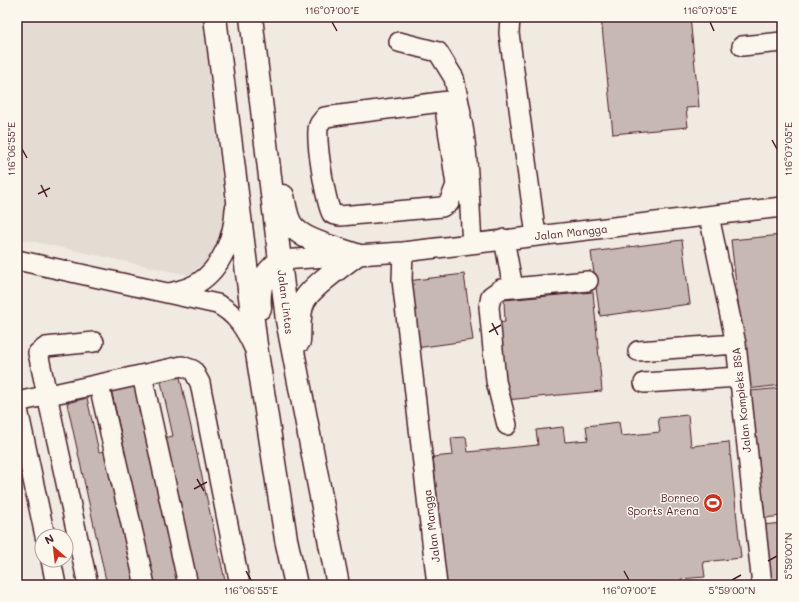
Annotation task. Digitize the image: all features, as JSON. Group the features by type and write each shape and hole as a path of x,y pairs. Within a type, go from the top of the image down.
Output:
{"highway":[{"path":"215,17 256,353 286,539 296,585"},
{"name":"Jalan Lintas","path":"251,17 266,155 281,260 285,306 297,377 338,585"},
{"path":"266,155 277,169 290,224 299,233 323,244 356,255"},
{"path":"297,377 300,317 304,300 321,283 356,255"},
{"path":"267,416 259,299 267,271 281,260"}],"street":[{"path":"510,17 509,33 536,236"},
{"path":"399,42 438,52 454,78 469,171 472,244"},
{"path":"742,46 782,42"},
{"path":"444,102 456,185 449,202 442,207 340,216 332,214 325,190 318,139 318,126 324,117 444,102 452,102 457,105 461,115"},
{"path":"167,293 197,284 208,276 218,262 234,226 236,191"},
{"name":"Jalan Mangga","path":"281,260 403,252 782,207"},
{"name":"Jalan Mangga","path":"739,213 782,218"},
{"name":"Jalan Kompleks BSA","path":"709,216 736,344 762,585"},
{"path":"504,239 513,288"},
{"name":"Jalan Mangga","path":"403,252 402,280 438,585"},
{"path":"17,260 217,304 226,308 247,332 256,353"},
{"path":"507,425 496,381 489,307 491,296 501,289 588,280"},
{"path":"88,585 38,354 46,347 94,342"},
{"path":"638,351 736,344"},
{"path":"43,528 17,404 182,366 194,370 200,383 240,585"},
{"path":"142,375 188,585"},
{"path":"644,383 739,377"},
{"path":"99,385 145,585"},
{"path":"53,568 56,585"}],"shaded area":[{"path":"17,17 203,17 226,219 216,253 188,275 17,238"}],"building":[{"path":"601,17 690,17 699,107 686,108 688,127 613,134"},
{"path":"782,235 782,385 748,389 731,240"},
{"path":"682,240 690,304 600,316 591,252"},
{"path":"464,274 473,340 416,348 407,281"},
{"path":"593,292 602,391 495,401 488,324 505,322 504,300"},
{"path":"179,373 226,585 107,585 67,403 87,398 99,452 124,447 111,389 134,384 147,442 173,436 160,377"},
{"path":"782,388 782,516 764,518 751,391"},
{"path":"688,415 691,446 729,442 741,558 703,562 705,577 681,579 681,585 446,585 433,457 453,455 451,438 466,437 468,452 538,445 536,430 563,427 565,442 588,440 586,426 619,422 621,436 660,432 658,418"},
{"path":"782,523 782,585 771,585 763,525"}],"place":[{"name":"Borneo Sports Arena","path":"713,503"}]}
